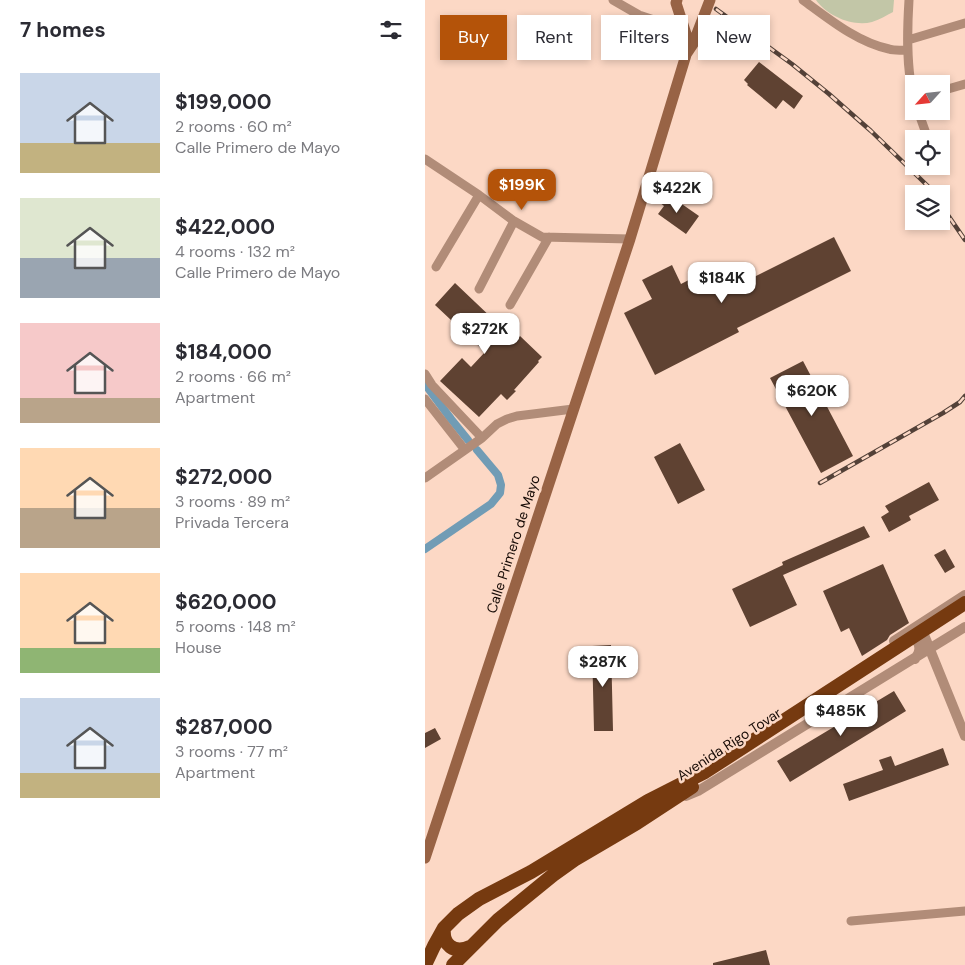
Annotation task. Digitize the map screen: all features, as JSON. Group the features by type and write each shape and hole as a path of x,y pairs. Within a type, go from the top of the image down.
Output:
{"highway":[{"name":"Avenida Rigo Tovar","path":"425,965 444,928 458,914 479,899 531,872 647,801 705,772 965,603"},
{"name":"Avenida Rigo Tovar","path":"453,965 499,920 574,860 637,823 965,613"},
{"path":"444,928 445,940 453,948 459,950 470,947"}],"main road":[{"name":"Calle Primero de Mayo","path":"677,0 676,3 680,15"},
{"name":"Calle Primero de Mayo","path":"703,15 710,0"},
{"name":"Calle Primero de Mayo","path":"688,52 698,30"},
{"name":"Calle Primero de Mayo","path":"425,858 630,239 684,60"}],"street":[{"path":"613,0 639,15"},
{"path":"803,0 843,30 888,49 908,50"},
{"path":"909,0 908,50 910,75"},
{"path":"908,40 965,23"},
{"path":"950,88 965,84"},
{"path":"425,159 514,221 542,237 630,239"},
{"path":"436,267 479,195"},
{"path":"479,289 514,221"},
{"path":"510,305 549,237"},
{"path":"425,374 433,386 482,438"},
{"path":"425,399 465,450"},
{"path":"425,478 482,438 497,424 512,417 573,409"},
{"name":"Avenida Rigo Tovar","path":"647,801 732,748 965,595"},
{"path":"920,624 965,736"},
{"name":"Avenida Rigo Tovar","path":"637,823 698,791 965,627"},
{"path":"898,638 909,636 916,640 919,652 915,658"},
{"path":"851,921 965,911"}],"green space":[{"path":"816,0 894,0 893,12 875,21 857,23 841,19 827,11"}],"building":[{"path":"759,62 803,96 794,109 783,100 776,109 747,85 744,80"},
{"path":"666,193 699,216 686,234 658,214 664,206 659,202"},
{"path":"834,237 851,271 737,328 739,332 655,375 624,313 652,299 642,280 672,265 681,284 708,270 720,294"},
{"path":"455,283 516,341 520,336 542,357 507,400 501,394 479,417 440,381 462,358 471,367 485,352 435,305"},
{"path":"803,361 853,456 821,473 770,378"},
{"path":"680,443 705,490 678,504 654,457"},
{"path":"929,482 939,500 909,516 911,520 889,532 881,517 889,512 885,506"},
{"path":"864,526 870,537 783,575 797,605 750,627 732,589 783,565 782,562"},
{"path":"945,549 955,567 945,573 934,555"},
{"path":"883,564 909,623 862,656 849,628 841,632 823,591"},
{"path":"611,645 613,731 594,731 592,646"},
{"path":"894,691 906,711 790,782 777,761"},
{"path":"435,728 441,739 425,748 425,733"},
{"path":"943,748 949,765 849,801 843,784 883,770 879,760 891,756 895,766"},
{"path":"766,950 770,965 713,965 713,963"}],"waterway":[{"path":"425,384 468,440"},
{"path":"425,549 491,504 500,493 501,485 498,475 477,450"}],"railway":[{"path":"716,9 792,64 829,94 871,131 927,185"},
{"path":"950,218 965,240"},
{"path":"820,483 943,413 960,402 965,396"}]}
